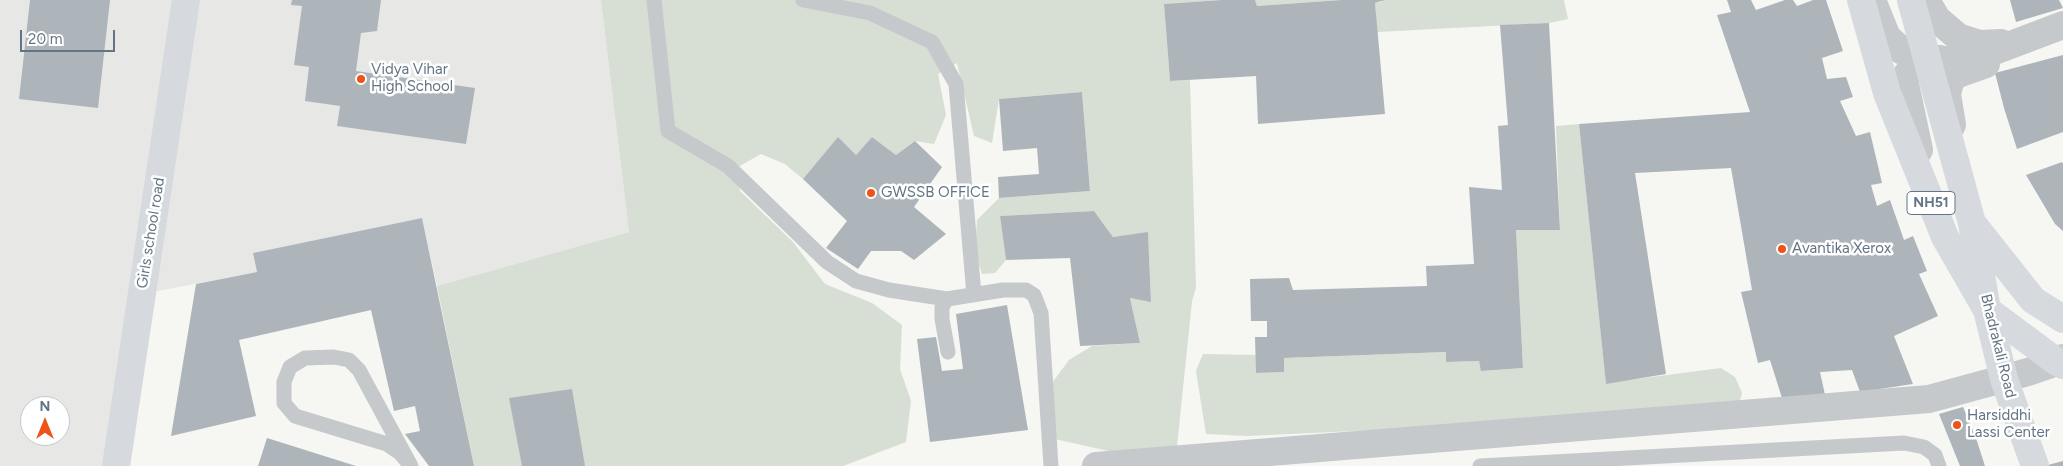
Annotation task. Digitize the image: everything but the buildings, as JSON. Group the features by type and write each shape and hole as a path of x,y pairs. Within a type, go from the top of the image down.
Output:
{"main road":[{"name":"Girls school road","path":"116,466 186,0"},
{"name":"NH51","path":"1861,0 1887,93 1946,237 1987,310 2061,362"},
{"name":"NH51","path":"1911,0 1972,223 2034,300 2063,319"},
{"name":"Bhadrakali Road","path":"1972,223 1987,310 2004,379 2035,466"}],"street":[{"path":"1872,0 1887,37 1901,50 1920,59 1928,61 2019,52"},
{"path":"1926,0 1937,19 1958,37 1980,44 2002,42 2063,24"},
{"path":"1963,58 1984,55 2063,24"},
{"path":"1972,223 1950,117 1948,94 1950,82 1955,75 2063,38"},
{"path":"1928,61 1911,69 1906,76 1905,84 1912,125 1934,209"},
{"path":"1096,466 1929,399 2061,362"}],"lane":[{"path":"654,0 668,131 728,166 826,262 856,281 889,290 947,299 1003,290 1026,290 1034,296 1040,313 1051,466"},
{"path":"803,0 870,13 932,42 956,84 974,295"},
{"path":"947,299 942,307 942,319 948,352"},
{"path":"334,357 349,360 359,370 411,466 387,444 295,416 284,403 284,382 290,367 305,358 334,357"},
{"path":"1480,466 1904,443 1924,447 1935,455 1939,466"}],"shaded area":[{"path":"0,0 178,0 114,466 0,466"},
{"path":"186,0 601,0 629,232 437,286 422,218 253,253 257,272 142,294"},
{"path":"601,0 1221,0 1164,4 1170,81 1190,80 1196,288 1192,301 1177,446 1113,452 1055,439 1052,383 1069,360 1092,346 1140,343 1130,298 1151,301 1148,233 1113,237 1094,211 1000,216 1006,260 995,273 982,274 975,251 977,220 999,198 1090,191 1082,92 999,99 992,143 974,136 957,63 938,74 946,115 934,144 915,141 896,155 872,137 856,155 838,138 803,179 785,164 761,154 738,167 740,191 793,242 825,284 872,303 902,325 900,369 911,401 906,442 843,466 474,466 437,286 629,232"},
{"path":"1255,0 1341,0 1257,6"},
{"path":"1382,0 1564,0 1568,19 1549,23 1377,32 1375,3 1382,2"},
{"path":"1579,124 1606,383 1721,368 1735,377 1742,393 1739,405 1440,427 1247,436 1206,434 1196,371 1203,354 1256,355 1256,373 1284,372 1284,358 1446,352 1446,362 1479,361 1482,371 1523,368 1516,230 1560,230 1556,126"}],"place":[{"name":"Vidya Vihar High School","path":"361,79"},
{"name":"GWSSB OFFICE","path":"871,193"},
{"name":"Avantika Xerox","path":"1782,249"},
{"name":"Harsiddhi Lassi Center","path":"1957,425"}]}
